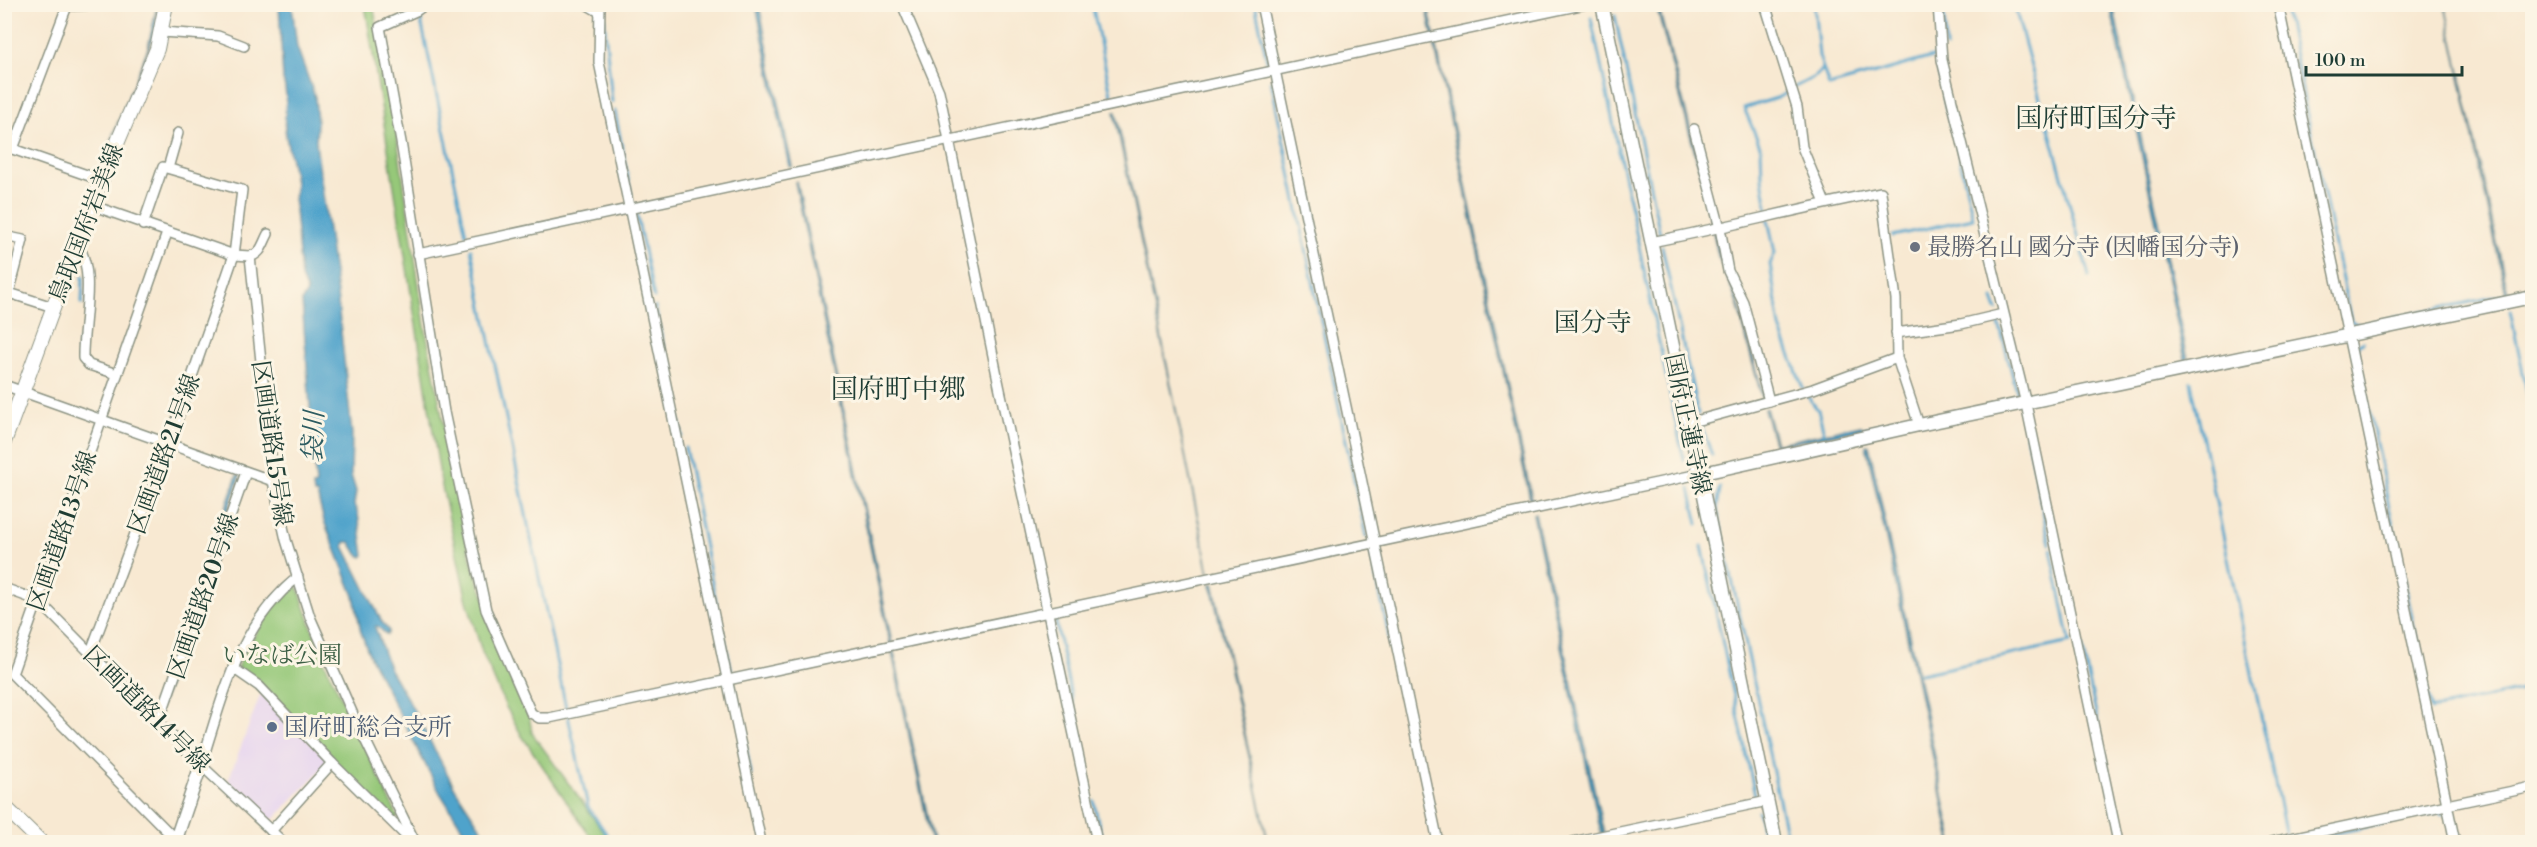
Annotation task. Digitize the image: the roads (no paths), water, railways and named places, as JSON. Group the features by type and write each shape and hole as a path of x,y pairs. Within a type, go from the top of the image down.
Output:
{"main road":[{"name":"鳥取国府岩美線","path":"4,442 91,205 157,49 166,4"},
{"path":"4,806 41,843"}],"street":[{"path":"101,180 9,148 64,5 114,4"},
{"path":"426,4 380,27 444,412 486,610 531,713 539,718 549,718 1699,474 1919,425 2532,297"},
{"path":"586,4 599,8 599,62 761,843"},
{"path":"902,4 939,91 1097,843"},
{"path":"1260,4 1438,843"},
{"path":"418,254 1586,4"},
{"name":"国府正蓮寺線","path":"1602,4 1776,843"},
{"path":"1765,4 1797,107 1802,147 1825,203"},
{"path":"1938,4 1942,60 2026,404 2118,843"},
{"path":"2278,4 2455,843"},
{"path":"162,32 218,36 244,46"},
{"path":"1694,129 1720,228 1728,270 1743,302 1769,401"},
{"path":"143,225 163,167 168,168 178,133"},
{"name":"区画道路21号線","path":"91,651 169,443 234,255 242,189 168,168"},
{"path":"1651,242 1881,192 1896,299 1897,357 1919,425"},
{"path":"91,205 234,255 255,255 268,234"},
{"name":"区画道路13号線","path":"167,233 12,674 176,842"},
{"path":"4,236 23,240 7,295 53,307"},
{"path":"77,244 82,252 86,271 86,332 82,358 90,365 117,374"},
{"name":"区画道路15号線","path":"250,256 273,481 286,540 310,617 413,843"},
{"path":"1896,333 1961,324 2003,314"},
{"path":"1688,423 1813,389 1897,357"},
{"path":"4,385 273,481"},
{"name":"区画道路20号線","path":"159,721 246,472"},
{"path":"176,842 241,648 259,617 283,589 298,577"},
{"name":"区画道路14号線","path":"4,588 39,601 91,651 201,765 283,843"},
{"path":"233,668 259,686 332,763 413,843"},
{"path":"271,831 332,763"},
{"path":"2271,843 2532,788"},
{"path":"1572,843 1768,801"}],"water":[{"path":"157,5 156,26 150,46 98,172 148,48"},
{"name":"袋川","path":"279,5 292,5 297,47 315,97 316,144 337,294 352,434 351,475 356,491 354,505 358,514 364,555 362,557 356,552 350,542 345,542 344,546 382,622 389,631 387,635 377,626 375,627 389,668 456,790 490,842 471,842 440,793 370,657 361,632 354,596 324,521 317,494 314,494 313,486 316,485 302,301 307,292 301,277 294,198 295,183 285,127 286,98"},
{"path":"756,5 759,5 792,167 789,166"},
{"path":"1426,5 1428,5 1533,504 1531,504"},
{"path":"1656,5 1658,5 1706,188 1720,256 1737,297 1764,398 1762,399 1737,303 1718,256 1704,188"},
{"path":"2110,5 2113,5 2189,364 2186,365"},
{"path":"2445,5 2508,293 2506,294"},
{"path":"1114,112 1116,112 1184,449"},
{"path":"797,181 933,842 931,842 795,182"},
{"path":"1766,408 1776,444 1860,425 1865,429 1775,446 1764,409"},
{"path":"104,430 45,599 44,598"},
{"path":"1866,445 1869,445 1953,842 1951,842"},
{"path":"1184,449 1200,527 1209,574"},
{"path":"237,475 240,476 161,706 158,705"},
{"path":"1535,513 1604,834 1601,834 1533,514"},
{"path":"1213,583 1268,842 1211,584"}],"waterway":[{"path":"1092,4 1112,99"},
{"path":"1255,4 1268,65"},
{"path":"1814,4 1819,56 1829,86 1936,56 1955,140"},
{"path":"1943,4 1946,48"},
{"path":"2014,4 2041,103"},
{"path":"2284,4 2351,322 2360,325 2532,289"},
{"path":"420,16 466,234"},
{"path":"1615,16 1660,234"},
{"path":"604,18 612,102"},
{"path":"1591,18 1684,461"},
{"path":"1795,87 1816,76 1823,69"},
{"path":"1271,81 1366,537"},
{"path":"1768,213 1762,179 1761,148 1744,108 1777,98 1788,92"},
{"path":"615,111 631,195"},
{"path":"2045,114 2089,276"},
{"path":"1893,236 1973,218 1957,147"},
{"path":"636,212 654,298"},
{"path":"1768,219 1775,253 1770,264 1780,328 1803,388"},
{"path":"1662,246 1698,414"},
{"path":"471,249 566,708"},
{"path":"82,303 83,276"},
{"path":"1993,299 1997,310"},
{"path":"655,307 672,386"},
{"path":"2510,310 2532,416"},
{"path":"1998,320 2017,392"},
{"path":"80,339 79,355 81,362 87,368"},
{"path":"2363,342 2358,344 2357,351 2431,710"},
{"path":"101,374 111,377"},
{"path":"2191,382 2286,836"},
{"path":"1806,394 1818,410 1824,433"},
{"path":"674,397 682,436"},
{"path":"1866,428 1905,420 1909,417"},
{"path":"2023,420 2050,544"},
{"path":"1701,425 1712,455"},
{"path":"685,448 719,617"},
{"path":"1720,488 1717,509 1788,842"},
{"path":"1690,489 1698,524"},
{"path":"1702,546 1755,795"},
{"path":"1371,550 1391,646"},
{"path":"2051,550 2070,642"},
{"path":"1055,618 1088,778"},
{"path":"722,628 732,673"},
{"path":"1920,674 2071,642"},
{"path":"2082,647 2123,842"},
{"path":"734,685 738,704"},
{"path":"2432,709 2532,688"},
{"path":"739,711 742,723"},
{"path":"568,716 588,807 612,842"},
{"path":"744,735 751,774"},
{"path":"1094,801 1102,842"},
{"path":"1758,811 1765,842"},
{"path":"2313,838 2438,812 2443,814"},
{"path":"763,825 767,842"}],"place":[{"name":"最勝名山 國分寺 (因幡国分寺)","path":"1915,247"},
{"name":"国府町総合支所","path":"272,727"}],"district":[{"name":"国府町国分寺","path":"2096,118"},
{"name":"国分寺","path":"1593,322"},
{"name":"国府町中郷","path":"898,389"}],"park label":[{"name":"いなば公園","path":"282,655"}]}
